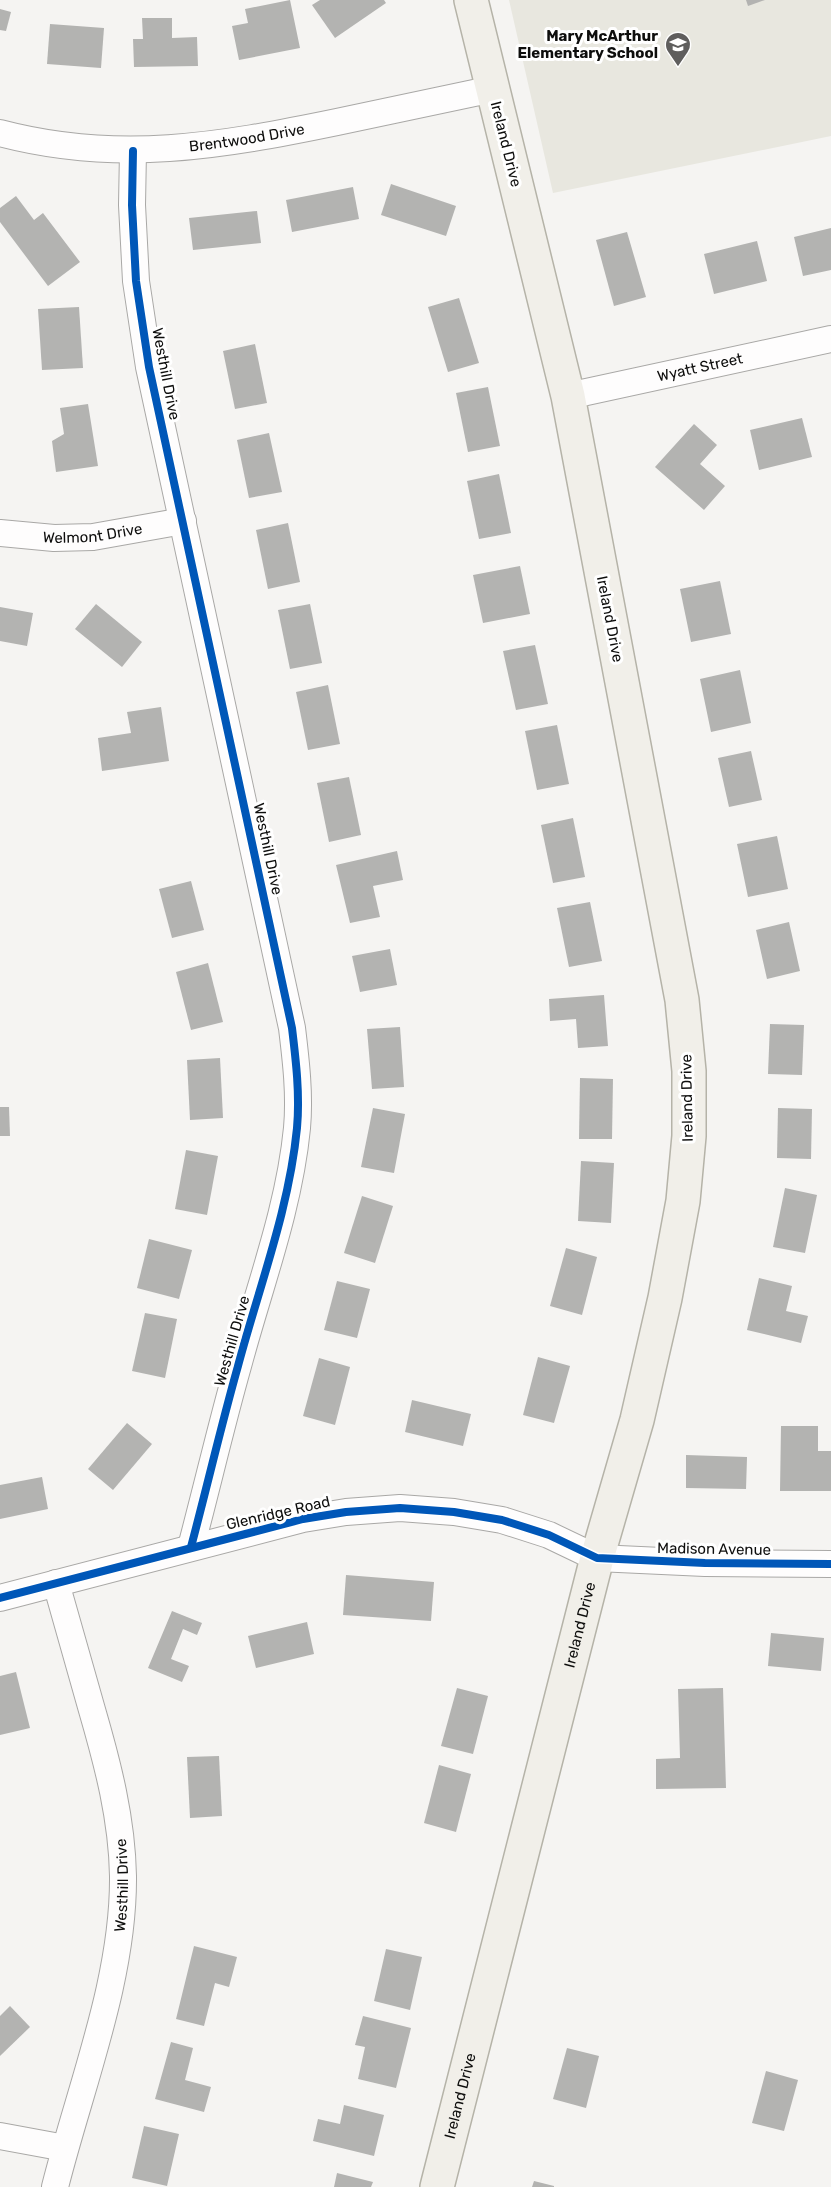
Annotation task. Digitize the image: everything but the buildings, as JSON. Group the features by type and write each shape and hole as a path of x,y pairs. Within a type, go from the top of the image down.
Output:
{"main road":[{"name":"Ireland Drive","path":"437,2187 597,1558 637,1420 669,1278 683,1201 689,1136 689,1071 680,989 568,396 471,0"}],"street":[{"name":"Brentwood Drive","path":"0,133 74,148 133,151 194,148 254,139 493,89"},
{"name":"Westhill Drive","path":"133,151 132,205 136,281 150,367 292,1028 297,1077 297,1126 290,1180 191,1547"},
{"name":"Wyatt Street","path":"568,396 831,339"},
{"name":"Welmont Drive","path":"0,533 54,538 93,537 183,521"},
{"name":"Glenridge Road","path":"0,1598 303,1519 346,1512 400,1508 454,1512 502,1520 549,1535 597,1558"},
{"name":"Madison Avenue","path":"597,1558 705,1563 831,1564"},
{"name":"Westhill Drive","path":"55,2187 109,1990 120,1931 123,1876 113,1784 56,1583"},
{"path":"0,2136 64,2148"}],"shaded area":[{"name":"Mary McArthur Elementary School","path":"509,0 831,0 831,136 553,193"}],"cycle path":[{"path":"133,151 132,205 136,281 149,367 292,1028 298,1091 298,1116 293,1159 280,1219 246,1336 191,1547"},
{"path":"0,1598 303,1519 346,1512 400,1508 454,1512 502,1520 549,1535 597,1558 705,1563 831,1564"}],"place":[{"name":"Mary McArthur Elementary School","path":"678,68"}]}
